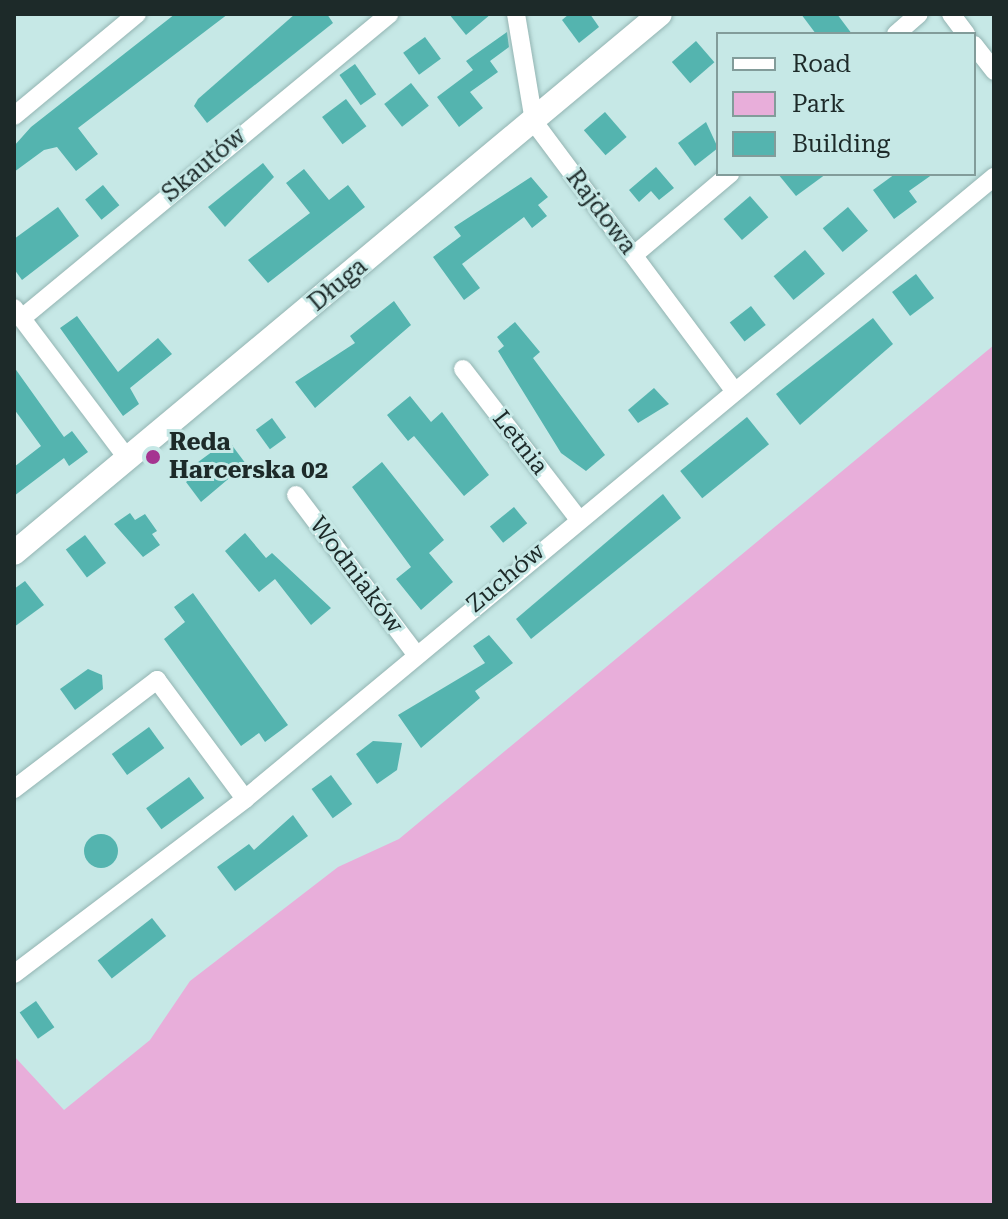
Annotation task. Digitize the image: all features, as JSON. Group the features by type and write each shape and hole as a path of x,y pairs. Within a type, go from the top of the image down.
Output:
{"street":[{"path":"14,116 137,14"},
{"name":"Skautów","path":"18,313 389,14"},
{"name":"Rajdowa","path":"516,14 534,122 734,390"},
{"name":"Długa","path":"14,553 660,14"},
{"path":"898,32 919,14"},
{"path":"951,14 964,32"},
{"path":"976,48 994,71"},
{"path":"634,255 728,176"},
{"name":"Zuchów","path":"14,974 245,799 577,517 994,177"},
{"path":"18,313 127,458"},
{"name":"Letnia","path":"463,369 577,517"},
{"name":"Wodniaków","path":"296,495 416,654"},
{"path":"14,789 157,680 245,799"}],"green space":[{"path":"994,345 994,1205 14,1205 14,1056 64,1110 150,1040 190,981 338,867 399,839"}],"building":[{"path":"175,14 228,14 78,128 98,154 76,171 57,147 44,150 14,172 14,146 31,127"},
{"path":"295,14 327,14 333,23 207,123 194,106 198,99"},
{"path":"449,14 491,14 466,35"},
{"path":"569,14 590,14 599,27 579,43 562,20"},
{"path":"801,14 837,14 850,32 814,32"},
{"path":"507,32 509,47 490,61 498,72 470,92 483,108 459,127 437,97 473,70 466,61"},
{"path":"425,37 441,59 419,75 403,53"},
{"path":"696,41 714,62 690,83 672,62"},
{"path":"355,64 376,94 361,105 339,75"},
{"path":"411,83 429,106 402,127 384,104"},
{"path":"346,99 366,126 343,144 322,117"},
{"path":"605,112 627,137 606,155 584,130"},
{"path":"706,122 716,150 695,166 678,143"},
{"path":"263,163 274,177 225,227 208,207"},
{"path":"656,167 674,188 659,200 651,191 639,202 629,190"},
{"path":"304,169 329,200 348,185 365,207 268,283 248,260 310,213 286,183"},
{"path":"780,176 823,176 796,196"},
{"path":"892,176 930,176 909,191 917,202 894,219 873,190"},
{"path":"531,177 548,197 538,205 547,216 532,228 524,217 462,264 480,288 464,300 433,257 461,236 454,227"},
{"path":"103,185 119,205 101,220 85,199"},
{"path":"750,196 768,217 742,240 724,219"},
{"path":"58,207 79,236 22,280 14,269 14,239"},
{"path":"848,207 868,231 843,252 823,228"},
{"path":"805,250 825,274 794,300 774,276"},
{"path":"916,274 934,298 910,316 892,292"},
{"path":"394,301 411,325 315,408 295,382 355,343 350,336"},
{"path":"751,306 766,325 744,342 730,323"},
{"path":"77,316 118,372 158,338 172,354 130,388 139,404 123,416 60,328"},
{"path":"873,318 893,344 800,425 776,394"},
{"path":"515,322 540,352 533,358 605,455 586,471 561,453 498,351 504,346 497,337"},
{"path":"14,367 64,437 72,431 88,452 69,466 64,458 14,496 14,467 41,446 14,409"},
{"path":"654,388 669,404 638,423 628,410"},
{"path":"410,396 431,422 442,412 489,475 464,496 414,436 408,441 387,415"},
{"path":"747,417 769,444 702,498 680,471"},
{"path":"272,418 286,437 270,449 256,430"},
{"path":"228,440 246,464 201,502 186,482 195,475 190,468"},
{"path":"382,462 444,540 429,553 453,582 421,610 396,579 411,567 352,487"},
{"path":"663,494 681,518 531,639 516,619"},
{"path":"514,507 527,523 503,543 490,527"},
{"path":"130,513 135,520 145,514 157,531 152,534 160,545 143,557 114,524"},
{"path":"245,533 266,558 272,553 331,608 311,625 275,579 259,592 225,551"},
{"path":"85,535 106,563 87,577 66,549"},
{"path":"25,581 44,605 14,627 14,589"},
{"path":"193,593 288,725 265,742 259,733 241,746 164,639 185,622 174,607"},
{"path":"489,635 513,663 475,691 480,698 421,748 398,715 485,663 473,646"},
{"path":"88,669 102,675 103,689 75,710 60,689"},
{"path":"149,727 164,748 127,775 112,754"},
{"path":"373,741 402,743 397,770 377,784 356,754"},
{"path":"331,775 352,804 333,818 312,789"},
{"path":"189,777 204,798 161,829 146,808"},
{"path":"293,815 308,836 235,891 217,867 249,844 254,850"},
{"path":"101,834 113,839 118,851 113,863 101,868 89,863 84,851 89,839"},
{"path":"152,918 166,936 112,979 98,960"},
{"path":"36,1001 54,1027 38,1039 20,1012"}],"place":[{"name":"Reda Harcerska 02","path":"153,457"}]}
